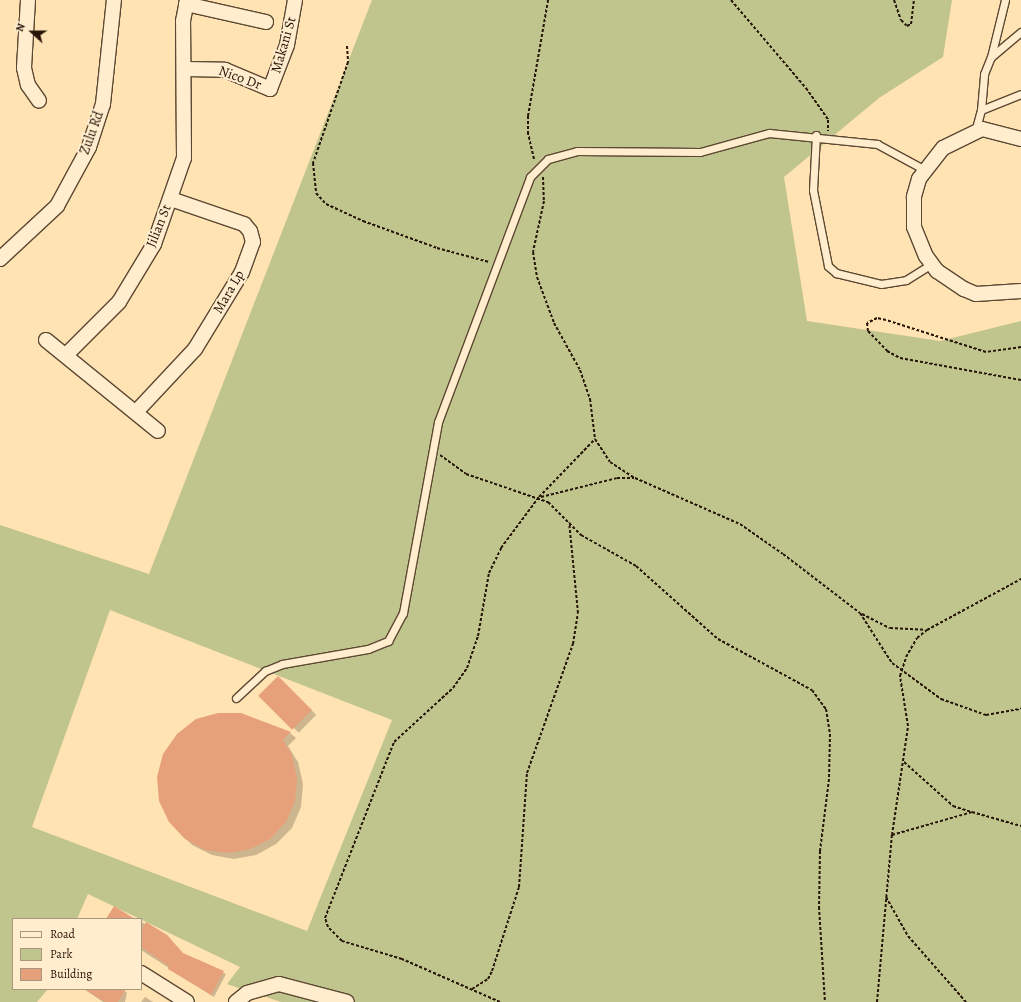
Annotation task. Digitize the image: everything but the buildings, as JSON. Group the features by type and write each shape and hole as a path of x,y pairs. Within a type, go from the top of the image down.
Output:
{"street":[{"path":"28,0 24,68 28,85 40,101"},
{"name":"Zulu Rd","path":"0,259 57,206 90,148 102,104 114,0"},
{"name":"Makani St","path":"270,89 286,44 295,0"},
{"path":"186,2 266,22"},
{"name":"Jilian St","path":"66,355 119,302 154,244 171,199 184,158 186,69 182,21 186,2"},
{"name":"Nico Dr","path":"186,69 226,70 270,89"},
{"path":"1021,139 982,129 943,148 925,170 914,198 914,227 932,264 964,290 976,294 1021,291"},
{"name":"Mara Lp","path":"136,412 193,352 242,272 252,244 252,234 244,224 171,199"},
{"path":"46,340 158,431"},
{"path":"142,974 188,1002"},
{"path":"236,1002 247,992 279,984 347,1002"}],"lane":[{"path":"975,132 982,110 984,74 991,57 1005,0"},
{"path":"991,57 1021,32"},
{"path":"982,110 1021,94"},
{"path":"236,698 265,671 282,664 368,649 388,641 403,613 438,422 494,264 530,176 548,159 577,151 700,152 769,132 828,136 877,144 925,170"},
{"path":"816,135 813,190 828,266 836,273 887,284 906,280 932,264"}],"path":[{"path":"548,0 528,116 531,154 544,179 544,201 533,260 554,323 580,370 590,400 595,439 610,462 635,478 740,524 860,613 890,628 927,630"},
{"path":"731,0 810,95 828,120 828,136"},
{"path":"894,0 901,20 907,26 912,24 914,0"},
{"path":"347,46 348,62 313,163 316,193 326,204 363,221 437,248 494,264"},
{"path":"1021,347 986,352 886,320 877,318 867,322 868,331 877,341 900,358 1021,380"},
{"path":"500,1002 402,959 342,941 328,927 325,918 394,742 461,680 478,636 494,561 539,497 595,439"},
{"path":"433,450 466,474 514,492 539,497 618,478 635,478"},
{"path":"539,497 569,522 581,535 636,566 718,639 812,690 826,709 830,734 829,779 820,851 819,907 825,1002"},
{"path":"472,989 488,979 492,971 519,887 527,773 573,644 578,613 569,522"},
{"path":"877,1002 892,835 904,762 908,726 902,671 917,638 927,630 1021,579"},
{"path":"860,613 892,663 926,690 962,708 986,715 1021,709"},
{"path":"904,762 953,806 1021,826"},
{"path":"892,835 972,812"},
{"path":"886,897 908,936 966,1002"}],"green space":[{"path":"372,0 952,0 943,57 879,98 784,177 807,321 940,341 1021,321 1021,1002 281,1002 227,984 240,967 142,920 142,918 138,918 88,894 77,918 12,918 12,990 47,990 37,1002 0,1002 0,525 149,574","holes":["110,610 392,720 307,931 32,827"]}]}
